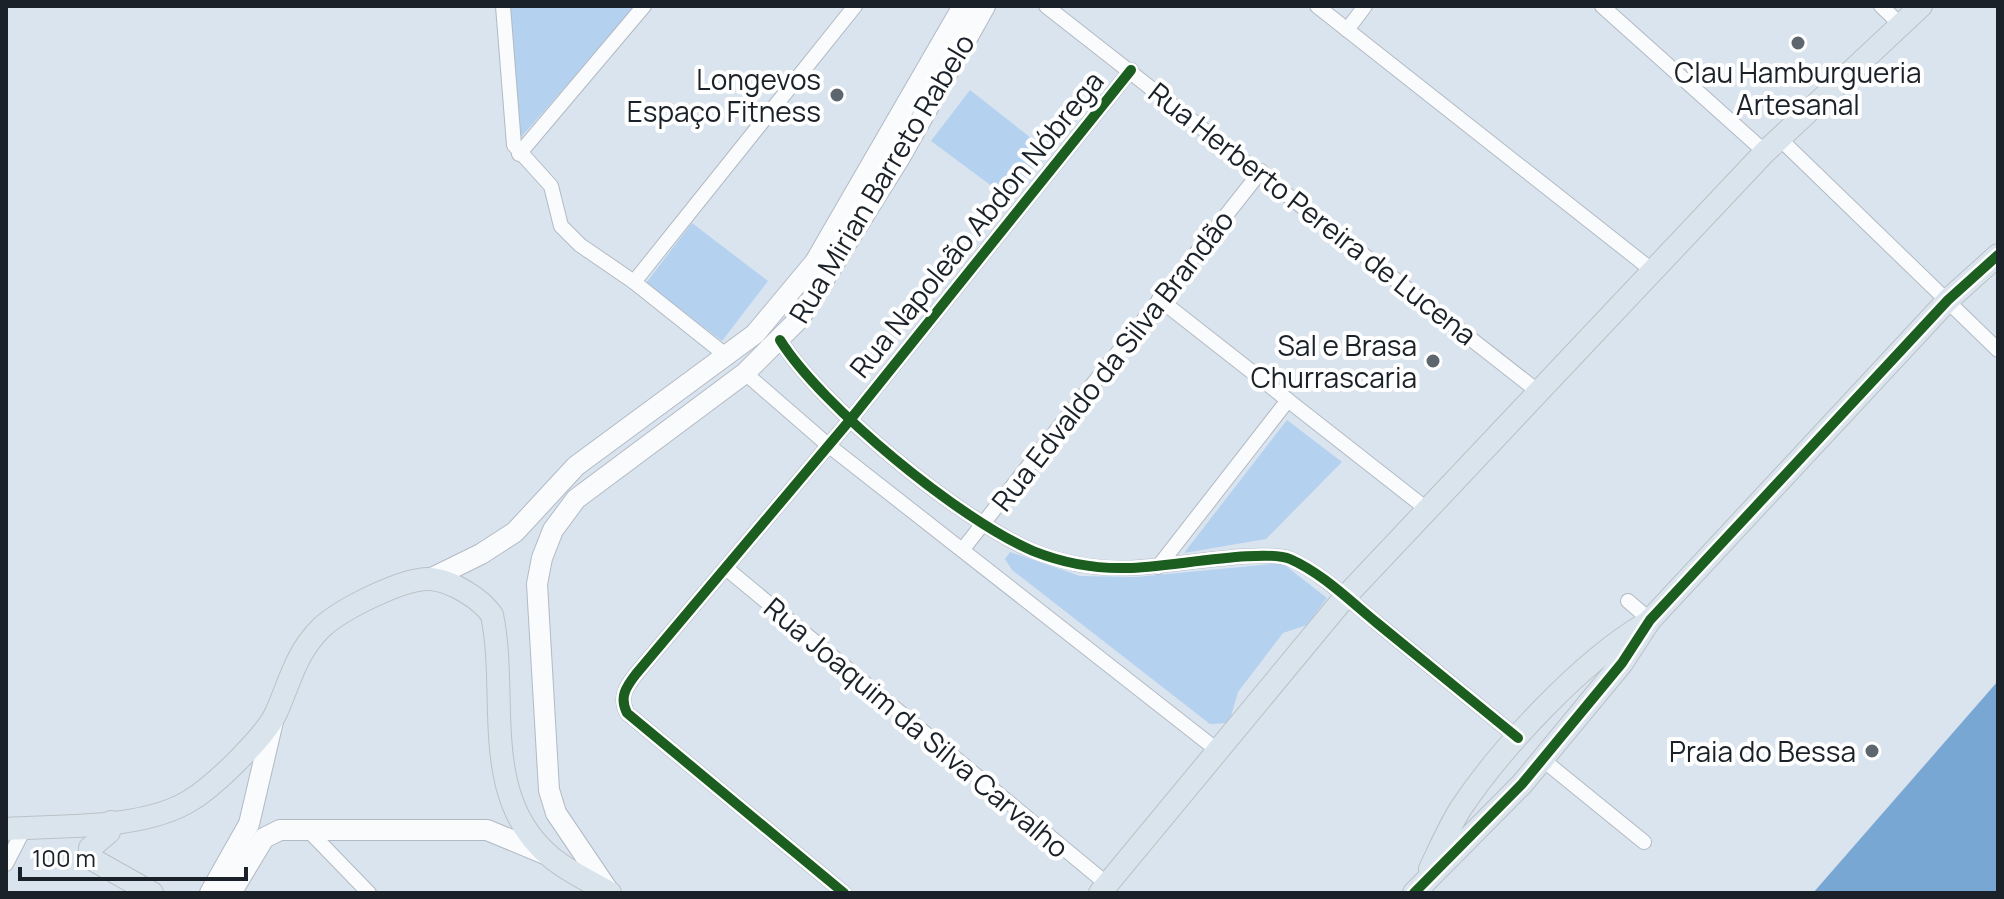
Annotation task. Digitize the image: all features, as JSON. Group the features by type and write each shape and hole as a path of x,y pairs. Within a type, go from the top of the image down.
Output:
{"main road":[{"name":"Rua Mirian Barreto Rabelo","path":"210,893 249,824 274,717 296,658 321,628 345,609 412,582 430,579 481,554 515,532 576,466 728,357 777,310 815,262 963,6"},
{"name":"Rua Mirian Barreto Rabelo","path":"610,893 556,813 549,790 538,615 542,558 564,513 592,483 745,373 800,318 848,243 985,6"},
{"path":"1103,889 1345,597 1772,146 1921,6"},
{"path":"1420,885 1484,825 1542,759 1622,663 1648,622 1948,300 1998,255"},
{"path":"430,579 473,596 492,615 504,781 512,804 551,857"},
{"path":"1420,885 1462,807 1518,738 1600,657 1648,622"},
{"path":"16,828 111,822 155,814 189,802 219,779 274,717"},
{"path":"111,822 111,830 90,848 90,858 152,893"},
{"path":"231,893 264,838 280,830 306,828 487,830 551,857 610,893"}],"street":[{"path":"503,6 512,133 519,154 551,186 561,226 568,235 634,282 728,357"},
{"path":"519,154 644,6"},
{"path":"634,282 855,6"},
{"name":"Rua Herberto Pereira de Lucena","path":"1046,6 1261,171 1540,393"},
{"path":"1317,6 1653,271"},
{"path":"1347,30 1365,6"},
{"path":"1602,6 1772,146 1948,300 1998,350"},
{"path":"1881,6 1901,25"},
{"name":"Rua Napoleão Abdon Nóbrega","path":"844,893 627,713 622,704 623,694 636,674 850,420 1131,70"},
{"name":"Rua Edvaldo da Silva Brandão","path":"963,549 1261,171"},
{"path":"1159,299 1428,510"},
{"path":"780,340 796,365 850,420 983,523 1012,541 1057,559 1113,568 1158,567 1277,555 1303,567 1345,597 1518,738"},
{"path":"745,373 828,445 1217,750"},
{"path":"1158,567 1288,400"},
{"name":"Rua Joaquim da Silva Carvalho","path":"727,569 1103,889"},
{"path":"1628,601 1648,622"},
{"path":"1542,759 1644,842"},
{"path":"6,864 16,828"},
{"path":"306,828 369,893"}],"shaded area":[{"path":"507,6 636,6 516,143"},
{"path":"970,90 1045,149 1012,201 931,141"},
{"path":"692,223 768,281 722,341 646,283"},
{"path":"1287,420 1342,462 1266,539 1184,553"},
{"path":"1010,552 1080,576 1136,577 1282,563 1327,598 1307,625 1283,633 1238,692 1229,723 1210,724 1012,570 1005,559"},
{"path":"1998,681 1998,893 1813,893"}],"cycle path":[{"path":"844,893 627,713 625,692 636,674 850,420 1131,70"},
{"path":"1414,893 1522,784 1622,663 1650,620 1948,300 1998,255"},
{"path":"780,340 800,367 859,428 932,488 1003,536 1056,559 1104,567 1144,567 1259,556 1290,559 1335,588 1518,738"}],"place":[{"name":"Clau Hamburgueria Artesanal","path":"1798,43"},
{"name":"Longevos Espaço Fitness","path":"837,95"},
{"name":"Sal e Brasa Churrascaria","path":"1433,361"},
{"name":"Praia do Bessa","path":"1872,751"}]}
